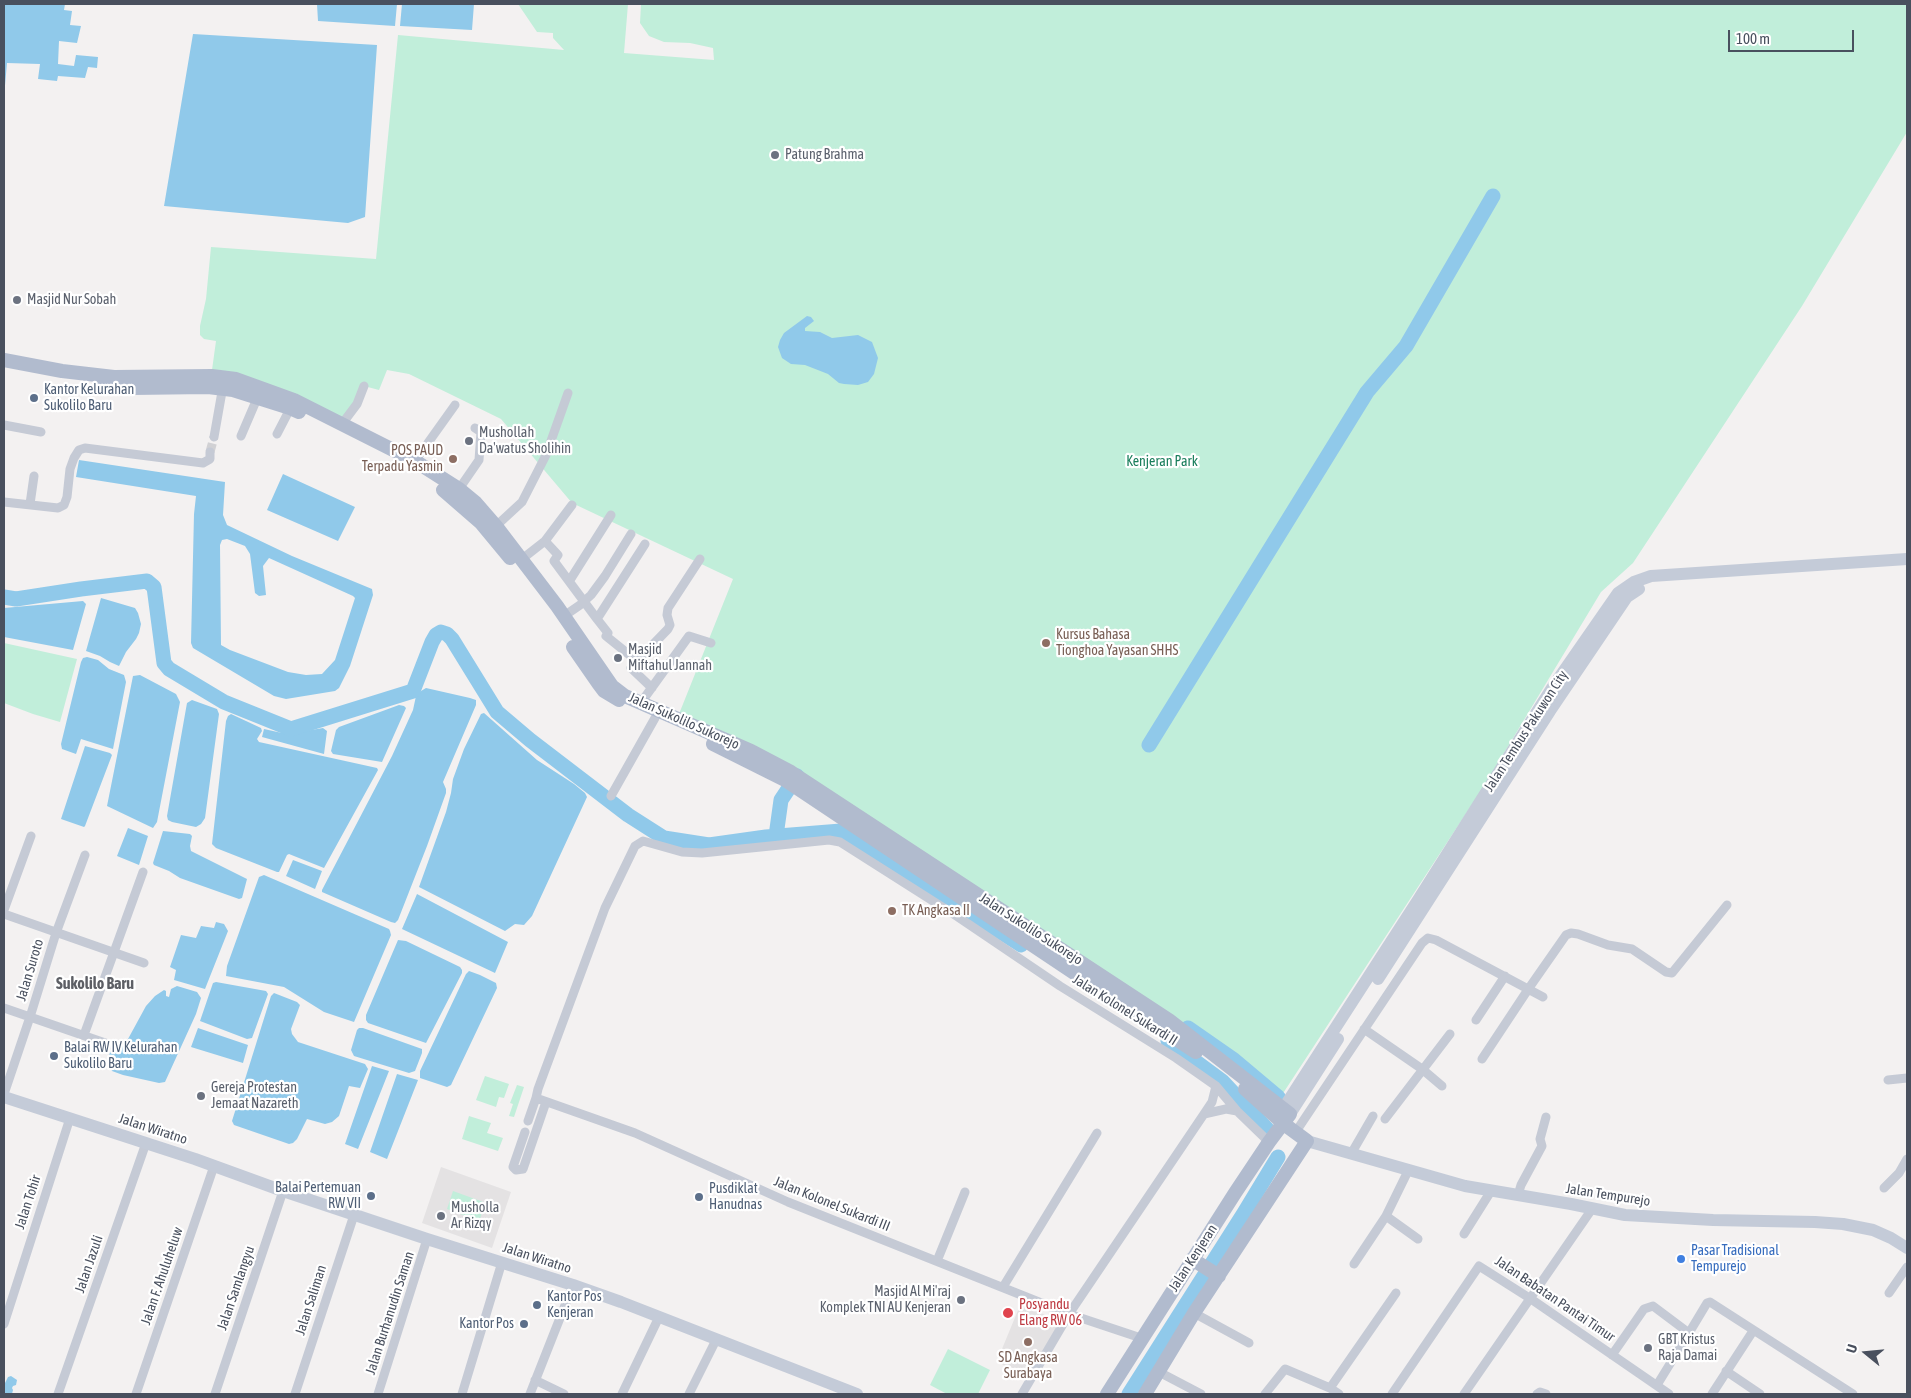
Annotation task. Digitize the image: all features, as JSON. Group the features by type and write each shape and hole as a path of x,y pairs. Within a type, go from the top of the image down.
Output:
{"main road":[{"name":"Jalan Sukolilo Sukorejo","path":"4,360 48,373"},
{"name":"Jalan Sukolilo Sukorejo","path":"4,367 48,373 114,377 212,376 224,384 236,379 260,392 343,424 379,446 416,460 460,489 494,522 567,614 612,686 624,699 642,701 709,732 788,776 1092,977 1169,1020 1283,1116 1295,1133 1307,1141"},
{"name":"Jalan Sukolilo Sukorejo","path":"523,558 543,600 604,691 624,699 655,718 788,776"},
{"name":"Jalan Kenjeran","path":"1107,1394 1141,1338 1269,1142 1283,1116"},
{"path":"1145,1394 1194,1313 1307,1141"},
{"path":"1193,1260 1218,1276"}],"street":[{"path":"214,437 224,384"},
{"path":"343,424 357,404 364,386"},
{"path":"241,436 260,392"},
{"path":"494,522 522,502 546,455 568,393"},
{"path":"277,434 292,404"},
{"path":"416,460 455,405"},
{"path":"4,425 41,432"},
{"path":"460,489 479,460 481,432 475,428"},
{"path":"4,502 58,508 64,505 67,497 70,469 74,458 80,450 86,448 203,463 210,459 210,452"},
{"path":"30,504 34,476"},
{"path":"523,558 545,541 572,505"},
{"path":"570,580 611,515"},
{"path":"567,614 585,601 605,576 630,534"},
{"path":"545,541 558,555 554,561 608,633 606,636 637,661"},
{"path":"597,619 645,544"},
{"path":"652,688 631,668 668,630 670,625 667,615 668,608 700,559"},
{"name":"Jalan Tembus Pakuwon City","path":"1283,1116 1552,688 1618,593 1634,582 1651,576 1907,559"},
{"name":"Jalan Tembus Pakuwon City","path":"1283,1116 1627,597 1639,589 1653,584 1907,568"},
{"path":"642,701 689,636 711,643"},
{"path":"611,796 655,718"},
{"path":"4,910 31,836"},
{"name":"Jalan Kolonel Sukardi II","path":"536,1098 605,908 630,854 640,843 647,842 682,852 702,854 829,840 840,842 1060,986 1176,1058 1216,1086 1237,1111 1269,1142"},
{"name":"Jalan Suroto","path":"4,1095 56,933 85,855"},
{"path":"84,1035 142,872"},
{"path":"1482,1059 1566,935 1571,933 1608,945 1632,949 1666,972 1672,973 1727,905"},
{"path":"4,914 144,963"},
{"path":"1295,1133 1422,943 1428,938 1436,940 1543,996"},
{"path":"1476,1020 1505,976"},
{"path":"4,1008 111,1044"},
{"path":"1364,1029 1422,1069 1442,1086"},
{"path":"1385,1119 1450,1034"},
{"path":"1888,1080 1907,1078"},
{"path":"1022,1394 1069,1314 1212,1102 1216,1086"},
{"name":"Jalan Wiratno","path":"4,1095 354,1215 574,1285 857,1394"},
{"path":"528,1121 536,1098"},
{"name":"Jalan Kolonel Sukardi III","path":"536,1098 635,1133 788,1202 1003,1288 1069,1314 1141,1338"},
{"path":"524,1132 513,1167 516,1170 523,1169 546,1102"},
{"path":"1204,1114 1226,1109 1237,1111"},
{"path":"1351,1154 1373,1116"},
{"path":"1518,1195 1521,1185 1542,1146 1540,1139 1546,1117"},
{"name":"Jalan Tohir","path":"4,1324 70,1118"},
{"path":"1003,1288 1097,1133"},
{"name":"Jalan Tempurejo","path":"1307,1141 1465,1186 1625,1215 1674,1219 1843,1224 1873,1230 1907,1248"},
{"name":"Jalan Jazuli","path":"58,1394 146,1143"},
{"path":"1884,1188 1899,1173 1907,1159"},
{"name":"Jalan F. Ahuluheluw","path":"136,1394 214,1166"},
{"path":"1354,1264 1386,1216 1408,1171"},
{"name":"Jalan Samlangyu","path":"215,1394 283,1191"},
{"path":"1464,1234 1491,1191"},
{"path":"938,1261 965,1192"},
{"path":"1464,1394 1592,1209"},
{"name":"Jalan Saliman","path":"295,1394 354,1215"},
{"path":"1386,1216 1418,1239"},
{"name":"Jalan Burhanudin Saman","path":"378,1394 427,1239"},
{"path":"462,1394 502,1262"},
{"name":"Jalan Babatan Pantai Timur","path":"1392,1394 1478,1266 1531,1299 1669,1394"},
{"path":"1889,1293 1907,1267"},
{"path":"530,1394 574,1285"},
{"path":"1330,1388 1396,1293"},
{"path":"1657,1385 1707,1303 1710,1302 1853,1394"},
{"path":"1612,1355 1648,1306 1652,1306 1689,1333"},
{"path":"1194,1313 1249,1343"},
{"path":"622,1394 659,1317"},
{"path":"1712,1394 1753,1331"},
{"path":"702,1394 691,1392 716,1340"},
{"path":"1264,1394 1283,1370 1289,1370 1330,1388 1339,1394"},
{"path":"1726,1371 1760,1394"},
{"path":"1159,1372 1201,1394"},
{"path":"536,1380 564,1394"},
{"path":"1537,1394 1540,1392 1546,1394"}],"shaded area":[{"path":"441,1167 511,1192 492,1248 422,1223"},
{"name":"SD Angkasa Surabaya","path":"1021,1303 1061,1323 1027,1380 997,1361"}],"green space":[{"name":"Kenjeran Park","path":"518,4 628,4 624,53 714,60 713,48 690,43 664,42 649,36 640,23 641,4 1907,4 1907,132 1802,306 1633,563 1601,592 1486,783 1276,1104 1227,1065 677,719 733,579 572,503 501,419 409,374 387,370 379,390 364,386 342,424 212,370 216,341 204,339 200,335 211,247 376,259 398,35 564,50 553,38 553,33 537,32"},
{"path":"4,643 77,659 60,722 4,703"},
{"path":"485,1076 509,1084 504,1098 499,1097 496,1107 476,1100"},
{"path":"517,1085 524,1087 514,1117 509,1116 513,1104 510,1103"},
{"path":"469,1116 491,1123 487,1133 503,1138 498,1151 462,1139"},
{"path":"453,1191 486,1203 479,1221 447,1209"},
{"path":"948,1349 990,1370 978,1394 947,1394 930,1385"}],"water":[{"path":"4,4 65,4 64,10 72,11 70,25 81,26 77,43 59,41 58,64 74,66 76,55 98,57 97,68 88,67 85,78 58,76 57,81 38,79 40,64 7,63 4,97"},
{"path":"317,4 397,4 395,26 318,21"},
{"path":"402,4 474,4 472,30 400,26"},
{"path":"193,34 377,45 365,217 348,223 164,206"},
{"path":"807,316 811,317 814,321 805,328 805,331 820,332 832,338 858,335 872,342 878,358 874,374 868,382 858,385 839,383 828,374 805,365 791,364 782,358 778,347 784,333"},
{"path":"79,460 225,482 223,515 227,525 292,556 372,589 373,595 350,666 339,688 335,691 286,699 274,696 193,648 191,643 196,496 76,477","holes":["227,539 245,546 250,554 255,593 259,596 266,595 263,566 269,558 355,598 335,660 322,674 306,675 288,672 221,645 220,545 222,540"]},
{"path":"283,474 355,507 338,541 267,510"},
{"path":"101,598 135,608 141,624 136,639 126,652 119,666 86,651"},
{"path":"83,601 86,604 73,650 4,637 4,608"},
{"path":"87,657 98,660 109,669 124,675 126,682 113,749 81,739 76,754 62,749 61,744 81,662 83,658"},
{"path":"140,675 176,694 180,702 157,822 153,828 107,806 133,676"},
{"path":"426,688 476,700 476,705 443,782 446,793 398,920 395,923 322,892 322,890 392,756 413,710 416,696"},
{"path":"192,700 217,709 219,714 205,818 196,827 172,822 168,820 167,816 187,703"},
{"path":"399,705 406,708 382,762 333,754 331,751 336,730 339,727"},
{"path":"484,713 537,760 574,784 587,797 532,916 524,925 515,924 505,931 419,887 446,812 453,779 464,749 481,714"},
{"path":"231,714 261,728 262,731 257,739 259,742 377,768 378,770 324,868 289,854 279,872 277,872 216,848 212,844 226,721"},
{"path":"323,728 327,731 324,754 262,737 264,729 282,733 294,733"},
{"path":"85,746 112,755 84,827 61,819"},
{"path":"128,828 148,836 139,865 117,856"},
{"path":"163,831 190,834 192,836 191,851 247,879 242,898 239,899 180,878 154,865"},
{"path":"293,860 322,871 315,889 286,876"},
{"path":"264,875 389,929 391,935 354,1022 324,1012 284,987 226,976 227,966 259,877"},
{"path":"417,894 508,942 495,973 402,929"},
{"path":"216,922 224,924 228,931 205,989 174,980 176,970 170,967 181,935 196,938 201,926 214,928"},
{"path":"398,940 406,941 460,967 462,970 426,1043 368,1023 366,1020 366,1015"},
{"path":"469,971 496,983 497,988 451,1085 447,1087 420,1078 420,1071"},
{"path":"213,983 266,991 268,994 252,1038 247,1039 200,1021"},
{"path":"177,986 197,992 201,998 196,1014 165,1082 159,1083 112,1071 109,1055 111,1051 121,1046 128,1039 146,1006 155,996 164,990 166,991 166,996 169,997 171,989"},
{"path":"274,993 300,1005 291,1029 298,1042 365,1064 368,1069 360,1088 349,1086 339,1116 332,1122 325,1124 307,1119 297,1139 289,1144 234,1125 232,1121 271,996"},
{"path":"198,1028 248,1045 243,1063 191,1047"},
{"path":"359,1028 422,1049 415,1071 409,1073 354,1056 351,1050"},
{"path":"372,1066 389,1071 358,1149 345,1144"},
{"path":"397,1074 418,1080 387,1159 370,1152"},
{"path":"11,1376 17,1380 16,1385 12,1388 12,1394 4,1394 4,1385 8,1377"}],"waterway":[{"path":"1149,745 1367,392 1406,346 1493,196"},
{"path":"4,597 16,599 147,581 154,587 164,663 169,669 224,702 291,729 413,691 436,635 441,632 447,634 452,639 497,712 530,740 628,815 664,838 709,845 766,837 841,831 1021,945"},
{"path":"776,836 781,800 797,776"},
{"path":"1188,1028 1234,1060 1278,1097"},
{"path":"1168,1041 1222,1081 1267,1129"},
{"path":"1129,1394 1278,1157"}],"tunnel":[{"path":"210,452 214,437"}],"place":[{"name":"Patung Brahma","path":"775,155"},
{"name":"Masjid Nur Sobah","path":"17,300"},
{"name":"Kantor Kelurahan Sukolilo Baru","path":"34,398"},
{"name":"Mushollah Da'watus Sholihin","path":"469,441"},
{"name":"POS PAUD Terpadu Yasmin","path":"453,459"},
{"name":"Kursus Bahasa Tionghoa Yayasan SHHS","path":"1046,643"},
{"name":"Masjid Miftahul Jannah","path":"618,658"},
{"name":"TK Angkasa II","path":"892,911"},
{"name":"Balai RW IV Kelurahan Sukolilo Baru","path":"54,1056"},
{"name":"Gereja Protestan Jemaat Nazareth","path":"201,1096"},
{"name":"Balai Pertemuan RW VII","path":"371,1196"},
{"name":"Pusdiklat Hanudnas","path":"699,1197"},
{"name":"Musholla Ar Rizqy","path":"441,1216"},
{"name":"Pasar Tradisional Tempurejo","path":"1681,1259"},
{"name":"Masjid Al Mi'raj Komplek TNI AU Kenjeran","path":"961,1300"},
{"name":"Kantor Pos Kenjeran","path":"537,1305"},
{"name":"Posyandu Elang RW 06","path":"1008,1313"},
{"name":"Kantor Pos","path":"524,1324"},
{"name":"SD Angkasa Surabaya","path":"1028,1342"},
{"name":"GBT Kristus Raja Damai","path":"1648,1348"}],"district":[{"name":"Sukolilo Baru","path":"95,984"}]}
